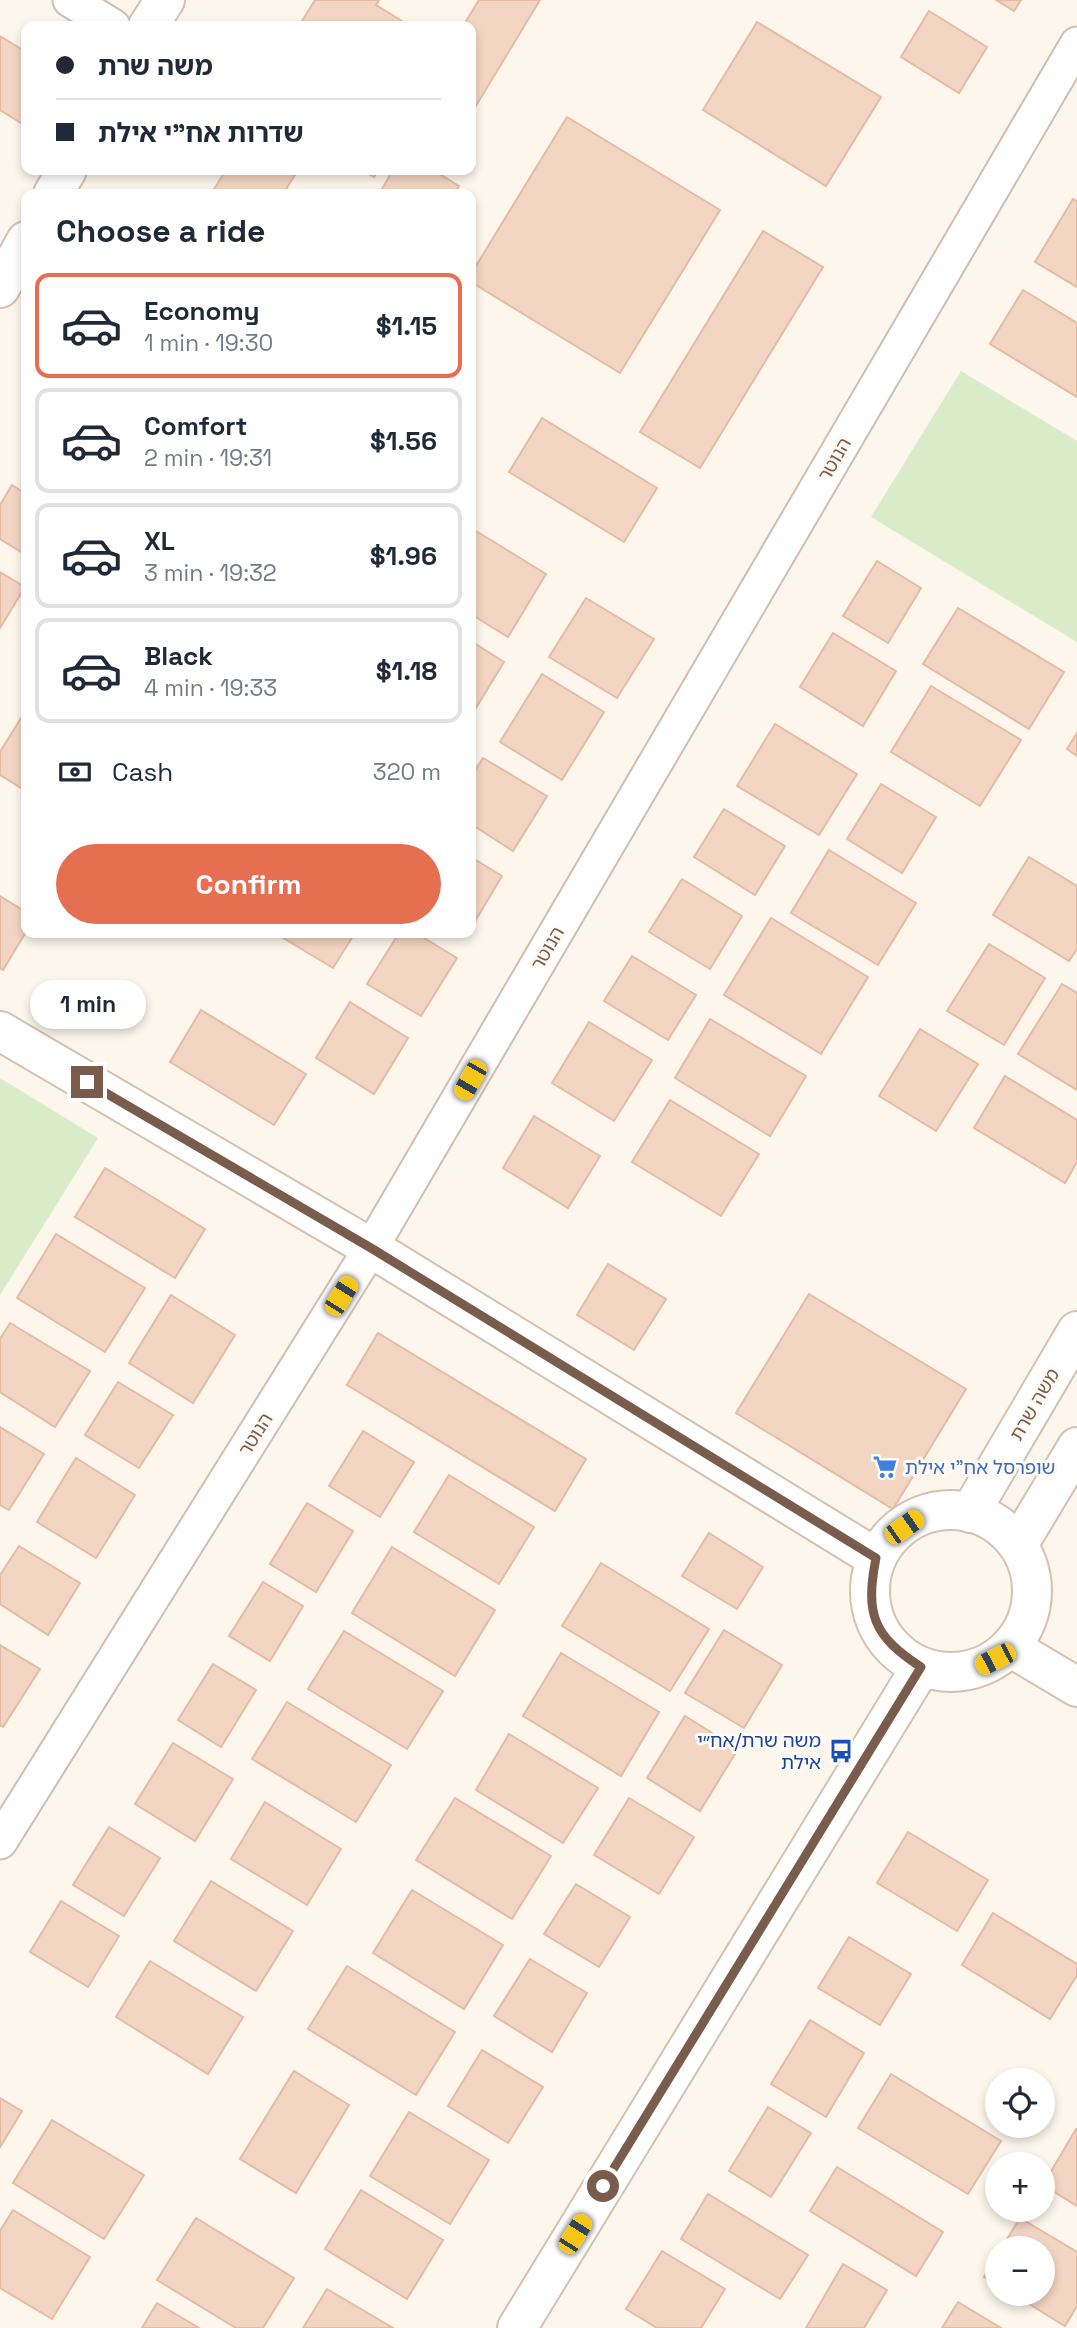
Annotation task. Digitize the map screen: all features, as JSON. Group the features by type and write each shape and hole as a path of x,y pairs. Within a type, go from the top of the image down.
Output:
{"main road":[{"path":"152,21 165,0"},
{"path":"0,288 21,250"},
{"path":"0,1031 371,1248 876,1558"},
{"name":"משה שרת","path":"970,1513 1077,1331"},
{"path":"1018,1545 1077,1447"},
{"path":"942,1511 970,1513 989,1520 1018,1545 1028,1565 1032,1586 1030,1608 1023,1629 1010,1647 978,1668 960,1672 921,1667 894,1649 875,1622 869,1590 876,1558 892,1535 915,1518 942,1511"},
{"path":"1010,1647 1077,1687"},
{"path":"517,2328 921,1667"}],"street":[{"path":"70,0 105,21"},
{"name":"הנוטר","path":"0,1842 371,1248 1077,44"}],"green space":[{"path":"961,371 1077,441 1077,642 871,517"},
{"path":"0,1078 98,1138 0,1295"}],"building":[{"path":"315,0 379,0 376,5 402,21 302,21"},
{"path":"479,0 540,0 476,106 476,21 466,21"},
{"path":"996,0 1021,0 1014,11"},
{"path":"929,11 987,47 959,93 901,57"},
{"path":"757,22 881,97 826,186 703,110"},
{"path":"0,36 21,49 21,123 0,110"},
{"path":"567,117 720,210 620,373 476,285 476,266"},
{"path":"223,175 295,175 286,189 214,189"},
{"path":"390,175 441,175 459,186 457,189 382,189"},
{"path":"1073,199 1077,201 1077,287 1035,262"},
{"path":"763,231 823,267 700,468 640,432"},
{"path":"1023,290 1077,323 1077,397 990,344"},
{"path":"542,418 657,488 624,542 509,472"},
{"path":"12,485 21,491 21,552 0,539 0,505"},
{"path":"476,531 546,574 508,637 476,617"},
{"path":"877,561 921,588 888,643 843,616"},
{"path":"0,572 21,585 21,594 0,628"},
{"path":"586,598 654,639 617,698 549,657"},
{"path":"958,608 1064,672 1029,729 923,664"},
{"path":"833,633 896,671 863,726 800,687"},
{"path":"476,644 504,662 476,708"},
{"path":"542,674 604,712 562,780 500,742"},
{"path":"931,686 1021,740 980,806 891,752"},
{"path":"21,718 21,788 0,775 0,752"},
{"path":"775,724 857,774 819,835 737,786"},
{"path":"1077,733 1077,756 1067,749"},
{"path":"483,758 547,796 513,851 476,827 476,769"},
{"path":"881,784 936,817 902,873 847,839"},
{"path":"724,809 785,846 755,895 694,857"},
{"path":"829,850 916,903 878,965 791,913"},
{"path":"1029,857 1077,886 1077,949 1069,961 993,915"},
{"path":"476,860 502,876 476,920"},
{"path":"682,879 742,916 710,969 649,932"},
{"path":"0,896 21,909 22,938 3,970 0,968"},
{"path":"771,918 868,977 821,1054 724,995"},
{"path":"283,938 352,938 333,968"},
{"path":"396,938 424,938 457,958 421,1016 367,984"},
{"path":"989,944 1045,978 1004,1045 947,1011"},
{"path":"632,956 696,995 668,1040 604,1001"},
{"path":"1062,984 1077,993 1077,1090 1018,1054"},
{"path":"350,1002 408,1038 374,1094 316,1058"},
{"path":"201,1010 306,1074 274,1125 170,1062"},
{"path":"710,1019 806,1076 770,1136 675,1078"},
{"path":"589,1022 652,1060 614,1121 552,1083"},
{"path":"920,1029 978,1064 936,1131 879,1096"},
{"path":"1005,1076 1077,1120 1077,1162 1065,1183 974,1128"},
{"path":"670,1100 759,1154 721,1216 632,1162"},
{"path":"534,1116 600,1156 568,1208 503,1168"},
{"path":"105,1168 205,1229 175,1278 75,1217"},
{"path":"56,1234 145,1288 105,1352 17,1298"},
{"path":"608,1264 666,1299 634,1350 577,1315"},
{"path":"809,1294 966,1389 893,1509 736,1413"},
{"path":"171,1295 235,1335 193,1403 129,1363"},
{"path":"10,1323 90,1371 55,1427 0,1392 0,1339"},
{"path":"378,1333 586,1459 555,1511 347,1385"},
{"path":"118,1382 173,1415 139,1468 85,1435"},
{"path":"0,1427 44,1454 9,1510 0,1505"},
{"path":"363,1431 414,1462 380,1517 329,1486"},
{"path":"76,1458 135,1495 96,1558 37,1522"},
{"path":"449,1475 534,1527 499,1584 414,1532"},
{"path":"307,1503 353,1531 316,1592 270,1564"},
{"path":"709,1533 763,1567 737,1609 682,1576"},
{"path":"19,1546 80,1583 48,1635 0,1604 0,1575"},
{"path":"392,1547 495,1610 455,1676 352,1613"},
{"path":"601,1563 709,1629 670,1691 562,1626"},
{"path":"263,1582 303,1606 270,1661 229,1636"},
{"path":"724,1630 782,1665 744,1728 685,1693"},
{"path":"344,1631 443,1691 407,1749 308,1689"},
{"path":"0,1645 40,1669 3,1727 0,1725"},
{"path":"561,1653 659,1712 621,1776 523,1716"},
{"path":"213,1664 256,1690 221,1747 178,1720"},
{"path":"287,1702 391,1765 356,1822 252,1759"},
{"path":"685,1716 738,1749 700,1811 647,1778"},
{"path":"509,1734 598,1788 563,1843 476,1790"},
{"path":"173,1743 233,1779 195,1841 135,1804"},
{"path":"455,1798 551,1856 512,1919 416,1860"},
{"path":"629,1798 694,1837 659,1894 594,1855"},
{"path":"265,1802 341,1849 307,1905 231,1859"},
{"path":"109,1827 160,1858 124,1916 73,1885"},
{"path":"908,1832 988,1880 957,1931 877,1883"},
{"path":"211,1881 293,1931 256,1991 174,1941"},
{"path":"576,1884 630,1917 599,1967 544,1934"},
{"path":"412,1890 503,1945 464,2009 373,1953"},
{"path":"61,1901 119,1936 88,1987 30,1952"},
{"path":"993,1913 1077,1964 1077,1975 1050,2019 962,1965"},
{"path":"849,1937 911,1974 880,2025 818,1988"},
{"path":"530,1959 587,1993 552,2052 494,2016"},
{"path":"150,1961 243,2017 208,2074 116,2017"},
{"path":"347,1966 455,2032 416,2095 308,2029"},
{"path":"810,2020 864,2053 826,2117 771,2084"},
{"path":"482,2050 543,2087 508,2143 448,2106"},
{"path":"294,2071 349,2105 296,2193 240,2159"},
{"path":"891,2074 985,2131 985,2138 1001,2141 994,2152 985,2152 985,2167 968,2194 858,2128"},
{"path":"0,2098 22,2111 0,2147"},
{"path":"768,2107 811,2133 771,2197 729,2171"},
{"path":"409,2112 489,2160 450,2224 370,2176"},
{"path":"52,2120 144,2175 104,2239 13,2183"},
{"path":"1077,2129 1077,2206 1055,2192 1055,2165"},
{"path":"837,2167 943,2232 916,2276 810,2211"},
{"path":"361,2190 443,2240 407,2299 325,2249"},
{"path":"708,2194 808,2255 780,2299 681,2239"},
{"path":"13,2210 90,2257 52,2319 0,2288 0,2231"},
{"path":"196,2218 294,2278 263,2328 236,2328 157,2280"},
{"path":"1018,2222 1027,2222 1050,2236 1009,2236"},
{"path":"1055,2239 1077,2252 1077,2306 1065,2326 1032,2306 1055,2306"},
{"path":"662,2251 725,2289 701,2328 657,2328 626,2309"},
{"path":"843,2264 887,2290 864,2328 806,2328"},
{"path":"327,2289 393,2328 303,2328"},
{"path":"958,2302 1001,2328 942,2328"},
{"path":"157,2303 199,2328 142,2328"}],"place":[{"name":"שופרסל אח\"י אילת","path":"885,1467"},
{"name":"משה שרת/אח״י אילת","path":"841,1751"}],"route":[{"path":"87,1082 371,1248 876,1558 869,1590 875,1622 894,1649 921,1667 603,2186"}]}
